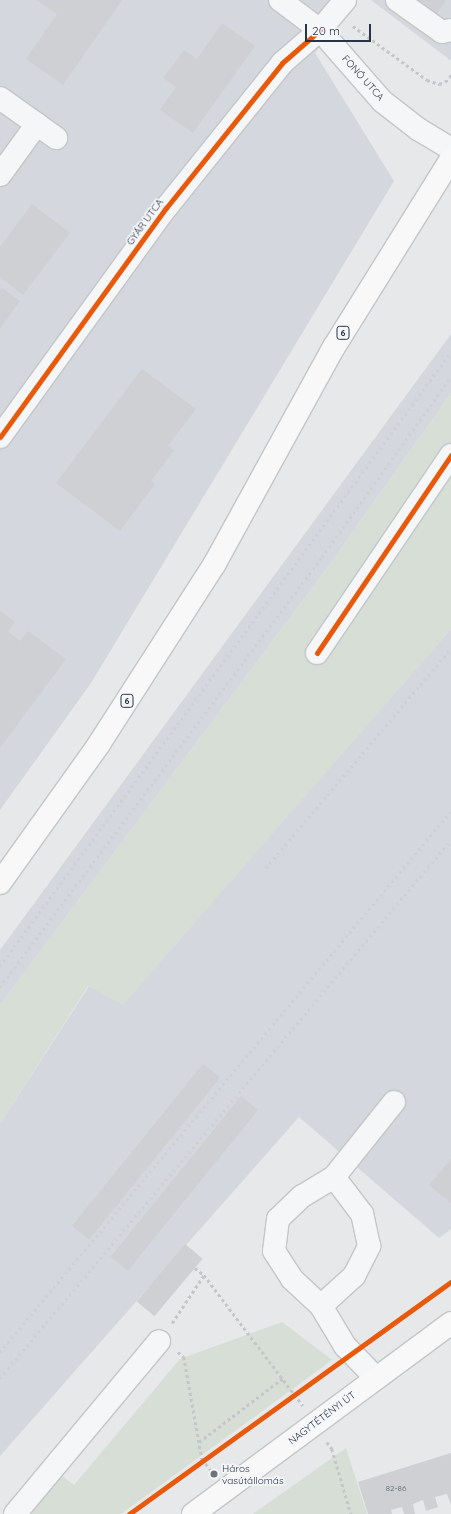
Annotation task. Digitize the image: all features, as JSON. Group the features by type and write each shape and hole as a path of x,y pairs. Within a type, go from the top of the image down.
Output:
{"main road":[{"name":"6","path":"0,883 99,744 214,565 334,348 451,159"},
{"name":"NAGYTÉTÉNYI ÚT","path":"193,1514 451,1322"}],"street":[{"name":"FONÓ UTCA","path":"280,0 320,30 382,101 418,129 451,149"},
{"path":"396,0 442,32 451,30"},
{"name":"GYÁR UTCA","path":"2,430 171,202 282,63 320,30 340,7"},
{"path":"0,98 56,138"},
{"path":"0,175 37,124"},
{"path":"317,653 451,456"},
{"path":"376,1378 345,1346 321,1306 292,1279 274,1251 278,1219 302,1196 334,1177 394,1102"},
{"path":"321,1306 354,1276 369,1246 362,1214 334,1177"},
{"path":"15,1514 160,1340"}],"path":[{"path":"340,7 427,80 439,84 445,82 451,75"},
{"path":"195,1268 204,1276 294,1392"},
{"path":"204,1276 160,1340 184,1357 202,1459 214,1474"},
{"path":"199,1442 283,1378"},
{"path":"288,1397 301,1388"},
{"path":"332,1449 351,1514"},
{"path":"196,1464 208,1454"}],"shaded area":[{"path":"0,0 354,0 315,53 394,181 91,683 0,810"},
{"path":"371,0 451,0 451,59 450,60"},
{"path":"451,334 451,393 330,564 0,1005 0,950"},
{"path":"451,393 451,629 123,1005 88,986 0,1124 0,1005 330,564"},
{"path":"451,629 451,1229 439,1238 299,1117 0,1456 0,1124 89,986 123,1004"},
{"path":"282,1322 332,1360 121,1514 28,1514 61,1475 74,1485 180,1359"},
{"path":"346,1448 367,1514 253,1514"}],"building":[{"path":"36,0 122,0 63,85 26,59 57,14"},
{"path":"410,0 446,0 435,17"},
{"path":"222,23 255,46 193,133 160,110 176,87 163,78 184,50 197,59"},
{"path":"32,204 70,233 23,295 0,277 0,247"},
{"path":"2,288 20,301 0,329 0,291"},
{"path":"142,369 196,409 168,446 174,450 151,481 155,484 120,531 56,483"},
{"path":"0,611 15,622 8,631 20,641 28,631 66,659 0,748"},
{"path":"203,1064 220,1078 89,1239 72,1226"},
{"path":"241,1096 258,1110 128,1271 111,1257"},
{"path":"451,1159 451,1203 429,1185"},
{"path":"185,1244 203,1259 154,1316 137,1301"},
{"path":"451,1453 451,1505 447,1494 435,1497 438,1507 426,1511 423,1500 413,1504 415,1514 404,1514 402,1507 391,1510 392,1514 368,1514 358,1482"}],"railway":[{"path":"0,966 451,352"},
{"path":"0,987 322,557 451,377"},
{"path":"266,868 451,648"},
{"path":"0,1352 451,811"},
{"path":"0,1378 451,840"}],"cycle path":[{"path":"0,437 166,208 282,63 320,30"},
{"path":"317,653 451,455"},
{"path":"129,1514 451,1282"}],"place":[{"name":"Háros vasútállomás","path":"214,1474"}]}
